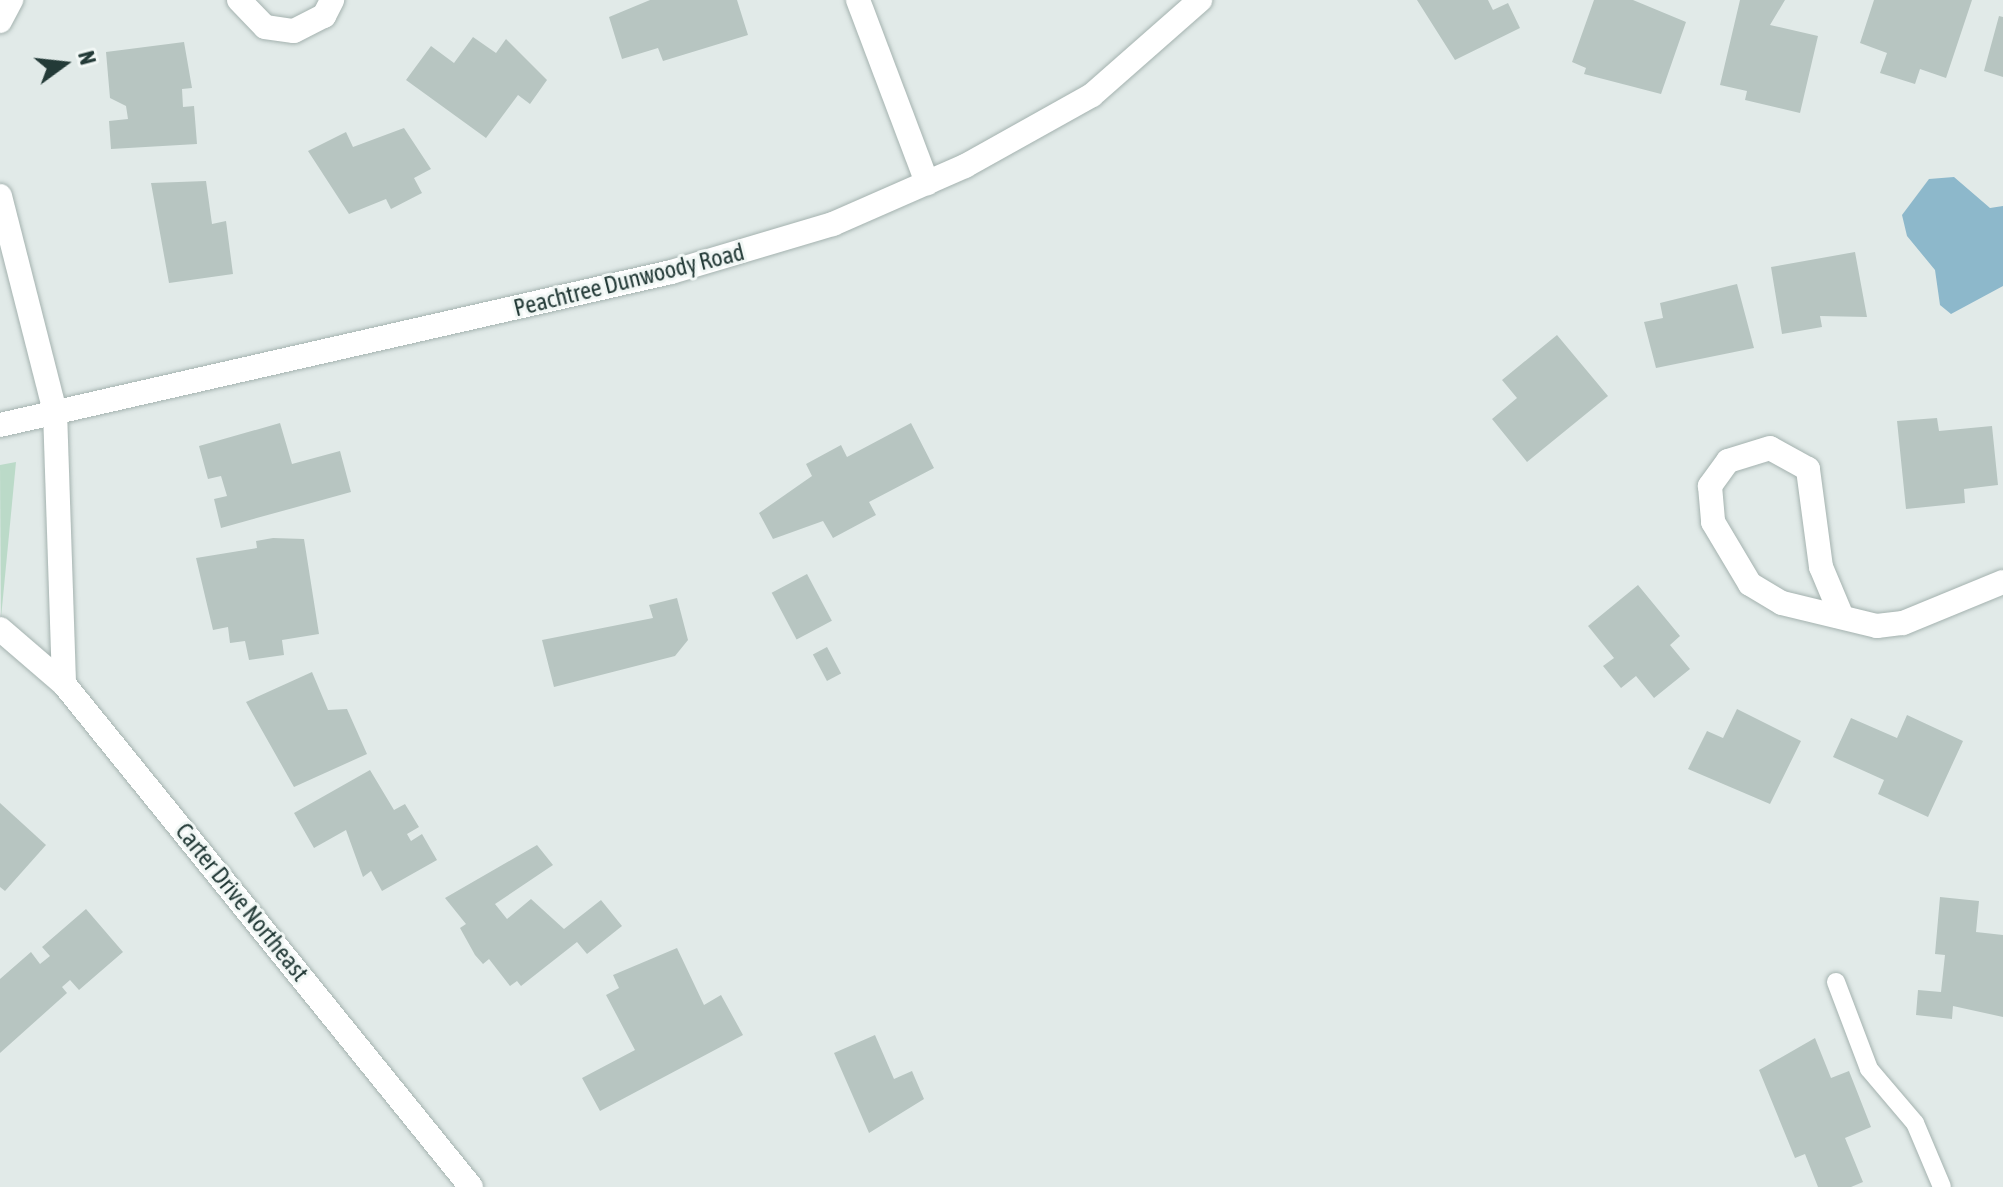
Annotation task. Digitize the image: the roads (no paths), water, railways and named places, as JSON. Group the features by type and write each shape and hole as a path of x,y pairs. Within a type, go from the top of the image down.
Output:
{"street":[{"path":"0,21 11,0"},
{"path":"239,0 265,27 294,31 324,16 332,0"},
{"path":"858,0 927,183"},
{"name":"Peachtree Dunwoody Road","path":"0,425 684,269 833,224 927,183 1092,95 1200,0"},
{"path":"0,196 55,411 64,684"},
{"path":"1842,617 1821,567 1808,469 1770,448 1728,461 1714,476 1710,501 1735,564 1782,603 1842,617 1903,623 2003,582"},
{"name":"Carter Drive Northeast","path":"0,629 64,684 471,1187"}],"lane":[{"path":"1836,982 1869,1069 1915,1123 1942,1187"}],"water":[{"path":"1954,177 1990,208 2003,206 2003,286 1951,314 1940,305 1935,270 1907,236 1902,215 1929,179"}]}
